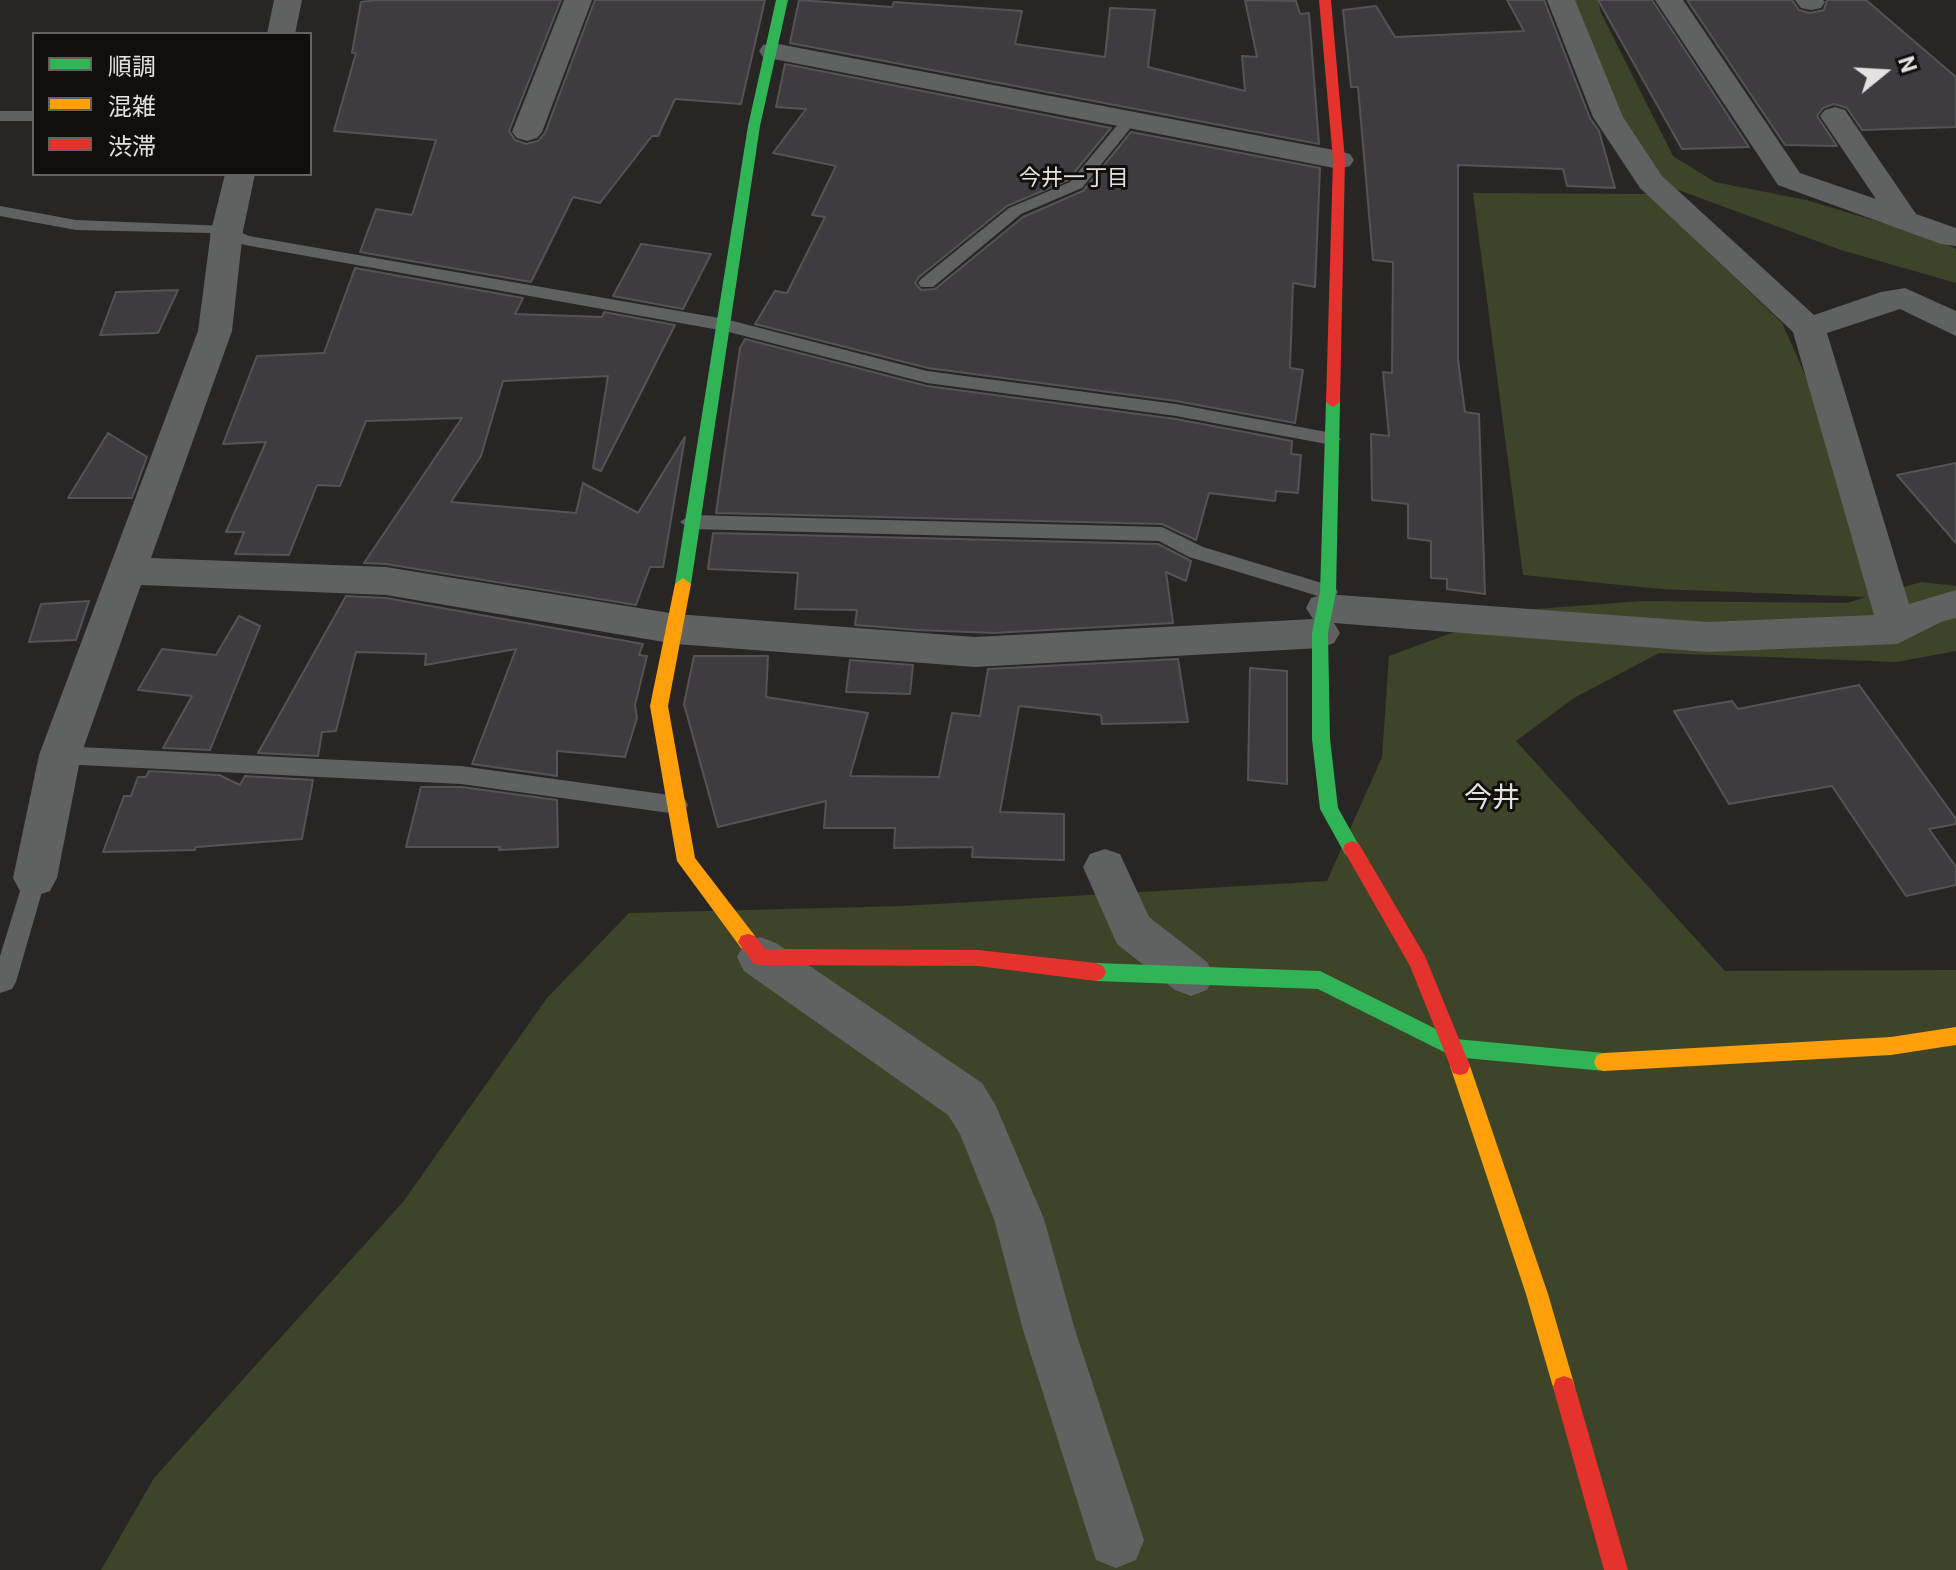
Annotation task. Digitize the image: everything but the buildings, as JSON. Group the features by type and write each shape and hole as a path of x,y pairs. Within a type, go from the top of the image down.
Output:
{"street":[{"path":"281,32 288,0"},
{"path":"527,132 578,0"},
{"path":"782,0 754,126 725,325 690,522 676,629 659,706 686,861 760,957 965,1099 979,1122 1019,1219 1049,1330 1116,1540"},
{"path":"1325,0 1339,160 1321,739 1329,809 1418,962 1454,1048 1537,1294 1616,1570"},
{"path":"1561,0 1608,117 1651,182 1809,328 1897,629"},
{"path":"1669,0 1789,179 1952,237"},
{"path":"773,51 1339,160"},
{"path":"1835,116 1905,220"},
{"path":"35,878 60,755 215,331 227,231 240,176"},
{"path":"1809,328 1893,299 1905,298 1956,325"},
{"path":"128,571 386,581 676,629 975,652 1324,611 1708,637 1897,629 1930,610 1956,604"},
{"path":"1105,867 1133,930 1191,976"},
{"path":"760,957 978,958 1101,973 1320,980 1454,1048 1620,1063 1891,1046 1956,1036"}],"lane":[{"path":"0,116 32,116"},
{"path":"927,283 1015,211 1076,185 1129,120"},
{"path":"0,211 76,225 227,231 245,240 725,325 927,377 1176,410 1332,439"},
{"path":"690,522 1162,534 1324,611"},
{"path":"60,755 461,775 677,805"},
{"path":"0,982 4,982 35,878"}],"green space":[{"path":"1572,0 1598,0 1601,13 1673,156 1715,182 1806,200 1936,239 1956,249 1956,283 1841,250 1665,185 1616,131"},
{"path":"1473,193 1647,194 1782,323 1859,496 1869,596 1922,582 1956,586 1956,651 1896,662 1659,653 1574,698 1516,741 1725,971 1956,970 1956,1570 101,1570 154,1478 403,1202 547,998 629,913 903,906 1327,881 1382,757 1389,656 1511,611 1641,601 1847,603 1866,597 1660,589 1523,575"}],"traffic: fast":[{"path":"683,584 754,126 782,0"},
{"path":"1333,402 1328,592 1320,633 1321,739 1329,809 1352,849"},
{"path":"1096,972 1320,980 1454,1048 1604,1062"}],"traffic: slow":[{"path":"683,584 659,706 686,861 748,942"},
{"path":"1604,1062 1891,1046 1956,1036"},
{"path":"1460,1066 1537,1294 1564,1387"}],"traffic: jam":[{"path":"1325,0 1339,160 1333,402"},
{"path":"1352,849 1418,962 1460,1066"},
{"path":"748,942 760,957 978,958 1096,972"},
{"path":"1564,1387 1616,1570"}],"district":[{"name":"今井一丁目","path":"1074,179"},
{"name":"今井","path":"1492,800"}]}
